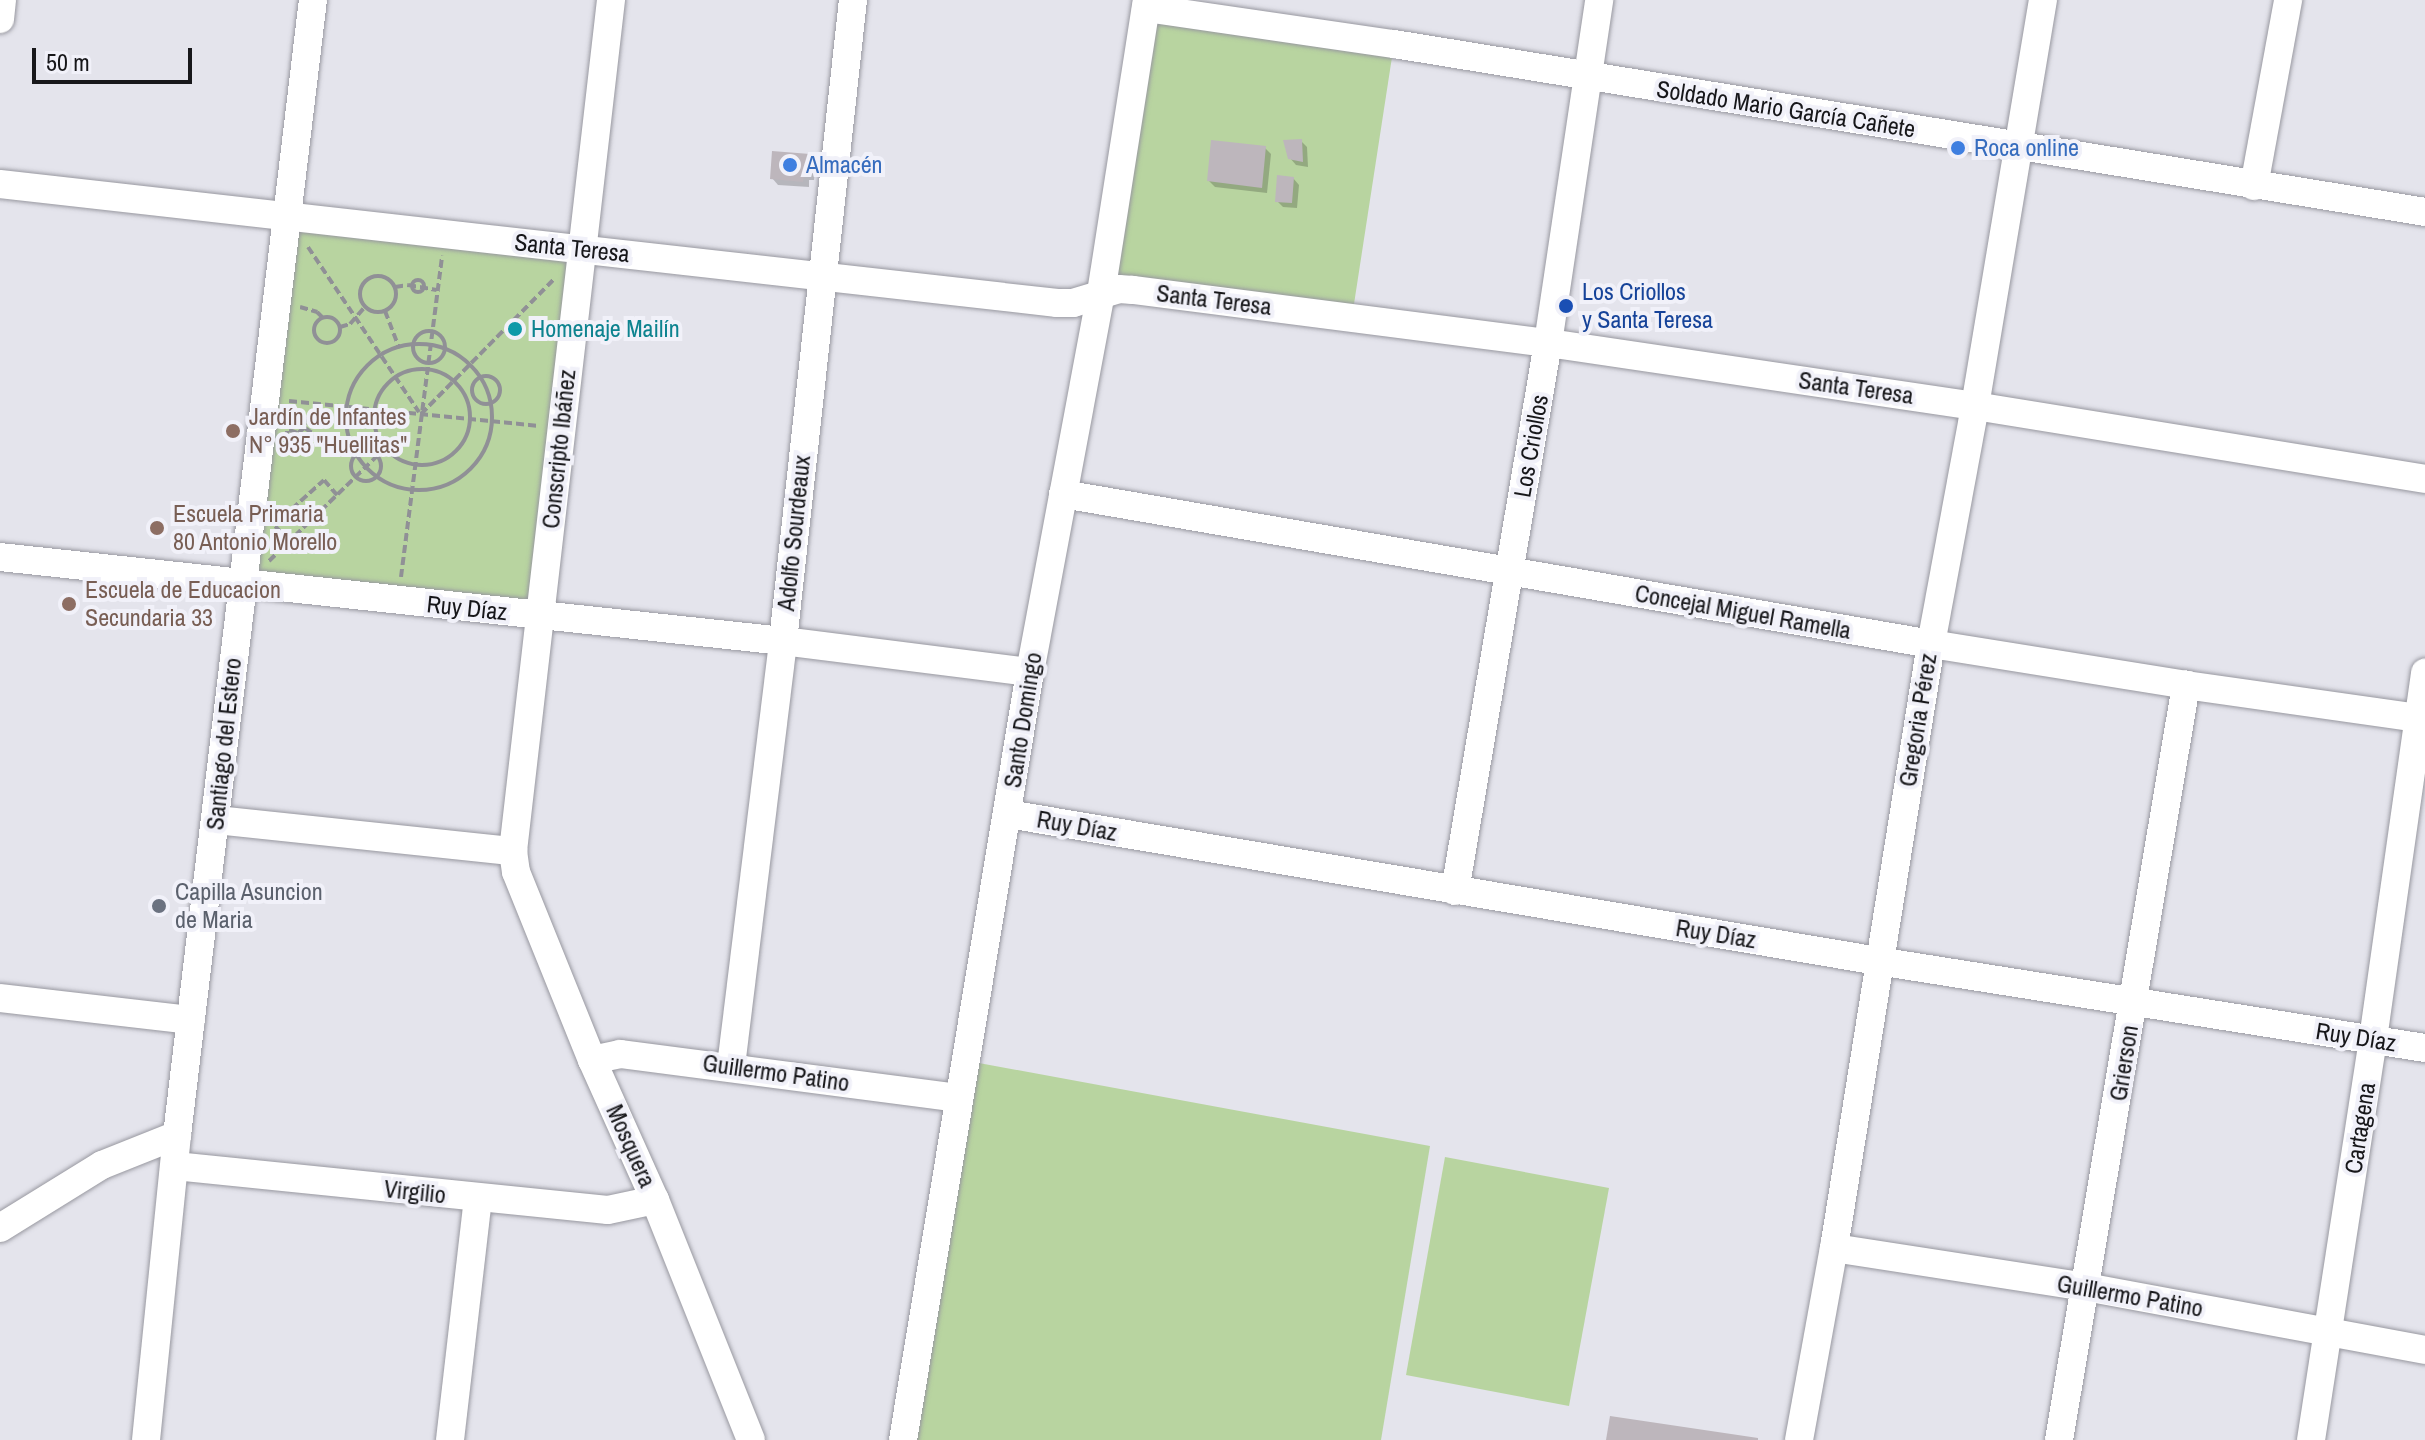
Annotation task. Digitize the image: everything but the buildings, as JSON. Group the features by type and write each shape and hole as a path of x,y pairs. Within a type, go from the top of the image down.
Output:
{"street":[{"path":"0,19 2,0"},
{"name":"Santiago del Estero","path":"146,1440 177,1135 313,0"},
{"name":"Conscripto Ibáñez","path":"513,851 611,0"},
{"name":"Adolfo Sourdeaux","path":"731,1066 783,641 853,0"},
{"name":"Los Criollos","path":"1455,891 1548,343 1599,0"},
{"name":"Gregoria Pérez","path":"1804,1439 1878,961 2043,0"},
{"path":"2254,186 2288,0"},
{"name":"Soldado Mario García Cañete","path":"1147,4 2425,212"},
{"name":"Santo Domingo","path":"903,1440 1030,672 1101,293 1147,4"},
{"name":"Santa Teresa","path":"0,184 1057,303 1073,303 1101,293 1133,290 1548,343 1975,406 2425,479"},
{"name":"Concejal Miguel Ramella","path":"1063,494 1931,644 2186,685 2422,718"},
{"name":"Ruy Díaz","path":"0,557 783,641 1030,672"},
{"name":"Cartagena","path":"2311,1440 2422,718 2425,673"},
{"name":"Grierson","path":"2059,1440 2186,685"},
{"name":"Ruy Díaz","path":"1008,814 1878,961 2425,1048"},
{"path":"216,820 513,851"},
{"name":"Mosquera","path":"513,851 516,872 592,1060 655,1200 751,1440"},
{"path":"0,998 191,1020"},
{"name":"Guillermo Patino","path":"592,1060 620,1054 959,1098"},
{"path":"0,1228 102,1165 177,1135"},
{"name":"Virgilio","path":"175,1166 608,1210 655,1200"},
{"path":"450,1440 478,1199"},
{"name":"Guillermo Patino","path":"1834,1248 2086,1287 2425,1350"}],"path":[{"path":"288,216 421,414"},
{"path":"398,601 425,369 445,234"},
{"path":"421,414 581,249"},
{"path":"395,287 396,300 385,311 377,312 366,307 361,297 367,281 382,277 395,287 437,290"},
{"path":"289,308 303,307 322,317 333,318 340,327"},
{"path":"322,317 314,326 319,341 334,341 340,327 356,318 366,307"},
{"path":"385,311 399,348"},
{"path":"431,331 442,337 445,349 438,360 426,362 416,356 413,345 419,333 431,331"},
{"path":"413,345 445,349 468,363 479,377 491,403 492,421 486,448 472,468 454,482 431,490 411,490 365,467 347,430 347,406 358,377 381,356 413,345"},
{"path":"425,369 452,380 468,404 470,419 458,449 431,464 415,465 403,462 385,448 374,423 375,409 378,397 395,377 425,369"},
{"path":"488,376 499,384 500,393 491,403 482,403 474,398 473,384 479,377 488,376"},
{"path":"265,398 561,428"},
{"path":"287,451 290,416 298,414 308,419 305,428 298,433 289,430"},
{"path":"305,428 310,434"},
{"path":"268,563 385,448"},
{"path":"366,451 377,456 381,467 378,476 365,482 355,477 350,466 357,454 366,451"},
{"path":"289,541 274,525 324,480 337,495"}],"green space":[{"path":"1146,8 1394,44 1352,317 1101,293"},
{"path":"288,216 581,249 541,616 242,584"},
{"path":"968,1061 1430,1146 1381,1440 912,1440"},
{"path":"1445,1157 1609,1188 1569,1406 1406,1375"}],"place":[{"name":"Roca online","path":"1958,148"},
{"name":"Almacén","path":"790,165"},
{"name":"Los Criollos y Santa Teresa","path":"1566,306"},
{"name":"Homenaje Mailín","path":"515,329"},
{"name":"Jardín de Infantes N° 935 \"Huellitas\"","path":"233,431"},
{"name":"Escuela Primaria 80 Antonio Morello","path":"157,528"},
{"name":"Escuela de Educacion Secundaria 33","path":"69,604"},
{"name":"Capilla Asuncion de Maria","path":"159,906"}]}
